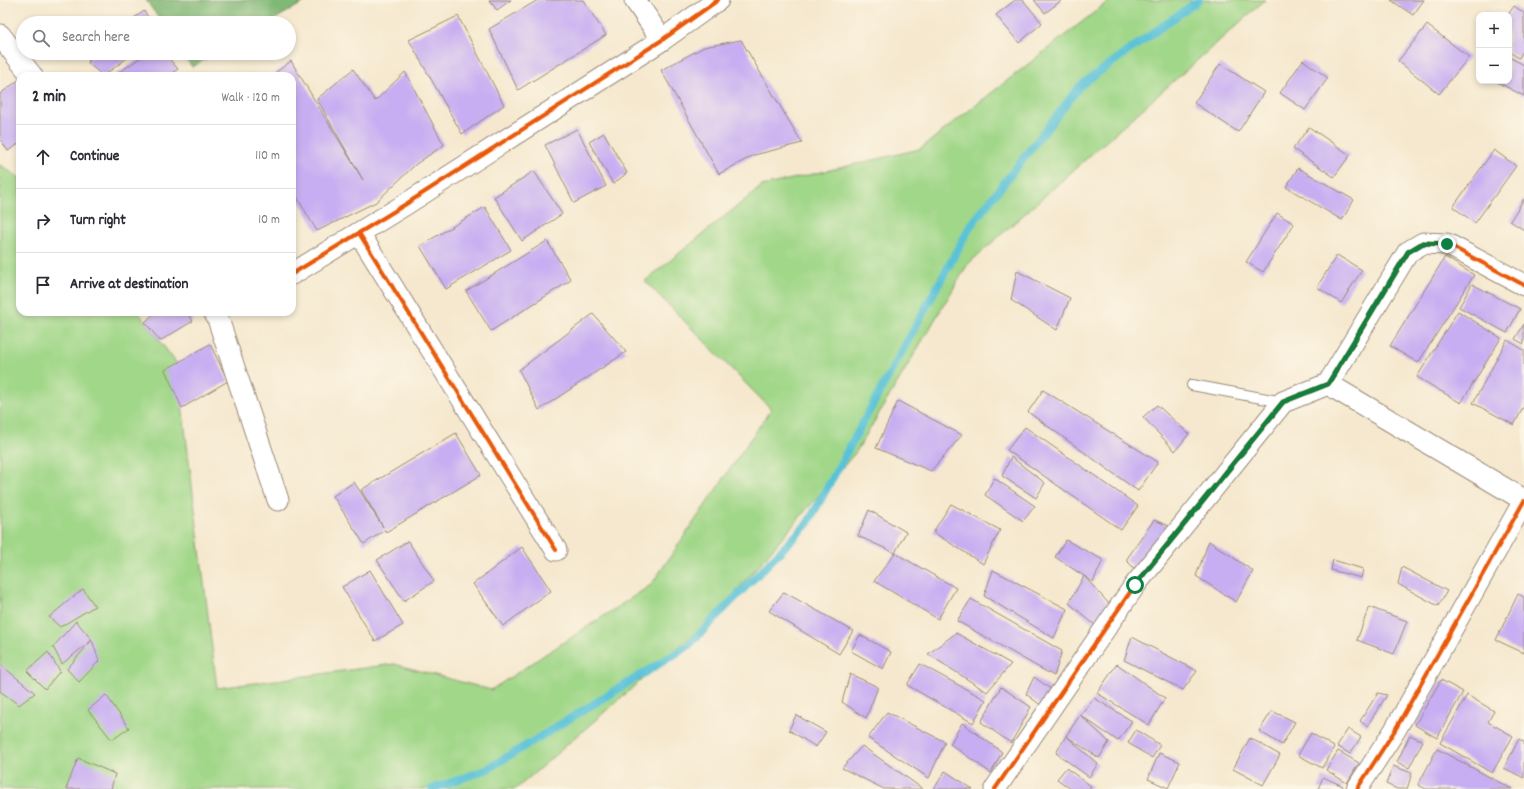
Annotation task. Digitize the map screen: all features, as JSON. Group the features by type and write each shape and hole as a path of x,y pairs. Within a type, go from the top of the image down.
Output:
{"street":[{"path":"635,0 662,40"},
{"path":"296,272 662,40 718,0"},
{"path":"0,35 16,56"},
{"path":"20,60 29,72"},
{"path":"359,233 556,550"},
{"path":"995,789 1135,585 1283,402 1328,384 1408,252 1423,243 1447,244 1524,285"},
{"path":"221,316 278,500"},
{"path":"1328,384 1524,500 1394,730 1357,789"}],"lane":[{"path":"1192,385 1283,402"}],"green space":[{"path":"146,0 308,0 280,16 157,16"},
{"path":"1110,0 1265,0 968,264 856,452 715,616 516,789 0,789 0,165 16,175 16,316 141,316 177,364 217,688 394,664 491,690 651,585 771,409 645,281 762,186 920,149"},
{"path":"187,60 204,60 192,67"}],"building":[{"path":"489,0 511,0 497,10"},
{"path":"538,0 583,0 606,35 518,90 489,29"},
{"path":"1015,0 1023,0 1042,23 1019,43 996,15"},
{"path":"1034,0 1062,0 1045,13"},
{"path":"1391,0 1424,0 1413,15"},
{"path":"1514,6 1524,13 1524,49 1519,58 1512,54 1512,12 1510,12"},
{"path":"144,11 147,16 137,16"},
{"path":"458,16 504,105 462,134 409,40"},
{"path":"1427,25 1469,57 1439,94 1398,61"},
{"path":"741,40 802,143 754,155 719,174 661,70 704,47"},
{"path":"1512,59 1524,65 1524,96 1501,84 1512,84"},
{"path":"89,60 125,60 108,72 98,72 88,63"},
{"path":"137,60 170,60 178,69 174,72 120,72"},
{"path":"1303,60 1328,78 1305,110 1280,93"},
{"path":"291,61 363,180 317,99 353,69 375,101 405,72 444,145 416,164 376,202 317,231 296,196 296,72 276,72"},
{"path":"1220,64 1264,92 1238,132 1194,103"},
{"path":"16,82 16,146 8,151 0,139 0,94"},
{"path":"1309,127 1350,155 1334,177 1293,149"},
{"path":"577,129 606,186 574,203 545,145"},
{"path":"604,133 627,173 613,184 589,142"},
{"path":"1494,150 1516,166 1475,223 1453,207"},
{"path":"1298,168 1354,200 1342,220 1286,187"},
{"path":"534,171 562,214 522,241 494,197"},
{"path":"1524,199 1524,230 1510,221"},
{"path":"485,207 511,250 446,289 420,246"},
{"path":"1277,213 1294,224 1263,272 1246,262"},
{"path":"547,241 571,280 491,331 466,291"},
{"path":"1337,255 1362,270 1341,303 1317,287"},
{"path":"1445,257 1474,275 1418,363 1390,346"},
{"path":"1017,271 1070,298 1057,330 1011,300"},
{"path":"1472,284 1520,309 1507,333 1459,307"},
{"path":"1458,311 1501,338 1461,403 1417,377"},
{"path":"593,314 626,352 539,410 519,370"},
{"path":"152,316 189,316 193,321 160,341 145,322"},
{"path":"1524,324 1524,344 1515,339"},
{"path":"1507,340 1524,350 1524,406 1514,425 1473,403"},
{"path":"210,344 228,381 182,408 165,370"},
{"path":"1043,390 1158,462 1138,491 1028,412"},
{"path":"898,401 962,435 931,471 876,448"},
{"path":"1157,405 1189,434 1175,451 1143,417"},
{"path":"1025,427 1138,506 1121,530 1007,450"},
{"path":"456,433 481,475 386,532 385,530 364,544 333,496 354,482 383,527 361,490"},
{"path":"1011,457 1045,483 1036,498 1002,476"},
{"path":"994,478 1035,506 1023,521 985,495"},
{"path":"951,504 1000,530 983,564 933,532"},
{"path":"869,510 906,532 895,553 858,536"},
{"path":"1154,520 1169,526 1135,569 1126,560"},
{"path":"1066,540 1103,560 1093,582 1055,557"},
{"path":"408,541 434,581 404,601 377,560"},
{"path":"1209,541 1253,571 1236,602 1196,576"},
{"path":"522,547 551,591 503,626 473,584"},
{"path":"895,553 956,588 938,619 874,581"},
{"path":"1333,560 1363,569 1361,578 1331,570"},
{"path":"1402,567 1447,591 1438,606 1398,584"},
{"path":"370,570 403,625 375,641 342,587"},
{"path":"993,570 1067,609 1054,638 984,596"},
{"path":"1084,576 1111,606 1096,626 1069,603"},
{"path":"83,589 95,606 60,627 49,617"},
{"path":"784,592 853,631 839,654 769,611"},
{"path":"1518,594 1524,597 1524,653 1496,640"},
{"path":"971,599 1062,651 1054,676 957,621"},
{"path":"1369,607 1407,621 1394,654 1357,640"},
{"path":"76,621 92,640 62,664 53,647"},
{"path":"956,633 1011,664 987,692 928,654"},
{"path":"860,635 891,652 883,669 851,651"},
{"path":"1132,637 1197,671 1183,690 1124,660"},
{"path":"92,640 99,661 79,682 67,669"},
{"path":"48,652 60,671 45,689 27,671"},
{"path":"0,664 35,693 19,705 0,691"},
{"path":"920,664 986,700 973,723 907,685"},
{"path":"1117,664 1165,698 1149,725 1097,693"},
{"path":"850,674 878,687 866,718 842,702"},
{"path":"1034,677 1052,690 1042,706 1026,694"},
{"path":"1441,680 1463,692 1437,738 1415,725"},
{"path":"1001,687 1031,707 1011,743 981,722"},
{"path":"1378,693 1387,695 1367,726 1360,721"},
{"path":"106,695 129,728 112,740 88,710"},
{"path":"1467,695 1494,711 1488,722 1513,736 1492,773 1440,743"},
{"path":"1094,698 1132,721 1118,741 1080,715"},
{"path":"1272,711 1295,722 1282,745 1259,731"},
{"path":"887,712 945,742 929,778 868,738"},
{"path":"796,715 826,732 816,747 789,730"},
{"path":"1080,715 1109,742 1099,758 1066,736"},
{"path":"962,723 1002,752 991,773 950,744"},
{"path":"1348,729 1361,737 1350,754 1337,746"},
{"path":"1136,730 1160,745 1152,758 1128,743"},
{"path":"1311,733 1334,747 1322,768 1298,755"},
{"path":"1410,735 1423,741 1409,768 1397,762"},
{"path":"1066,736 1098,764 1089,777 1056,753"},
{"path":"1250,738 1280,755 1263,785 1233,769"},
{"path":"1519,739 1524,742 1524,778 1504,768"},
{"path":"862,746 923,789 884,789 842,768"},
{"path":"1437,749 1512,789 1426,789 1418,785"},
{"path":"1338,751 1359,763 1347,783 1326,770"},
{"path":"1159,753 1180,762 1168,788 1148,779"},
{"path":"78,758 115,774 111,789 66,789"},
{"path":"1393,766 1412,773 1407,789 1397,789 1386,784"},
{"path":"1066,768 1091,786 1089,789 1071,789 1057,779"},
{"path":"945,771 973,789 934,789"},
{"path":"1323,777 1343,786 1342,789 1318,789"}],"waterway":[{"path":"432,789 486,770 688,646 808,523 971,225 1081,85 1199,0"}],"cycle path":[{"path":"296,272 406,204 662,40 718,0"},
{"path":"359,233 556,550"},
{"path":"995,789 1135,585 1283,402 1328,384 1408,252 1423,243 1447,244 1524,285"},
{"path":"1357,789 1395,730 1524,501"}],"route":[{"path":"1135,585 1283,402 1328,384 1408,252 1423,243 1447,244"}]}
